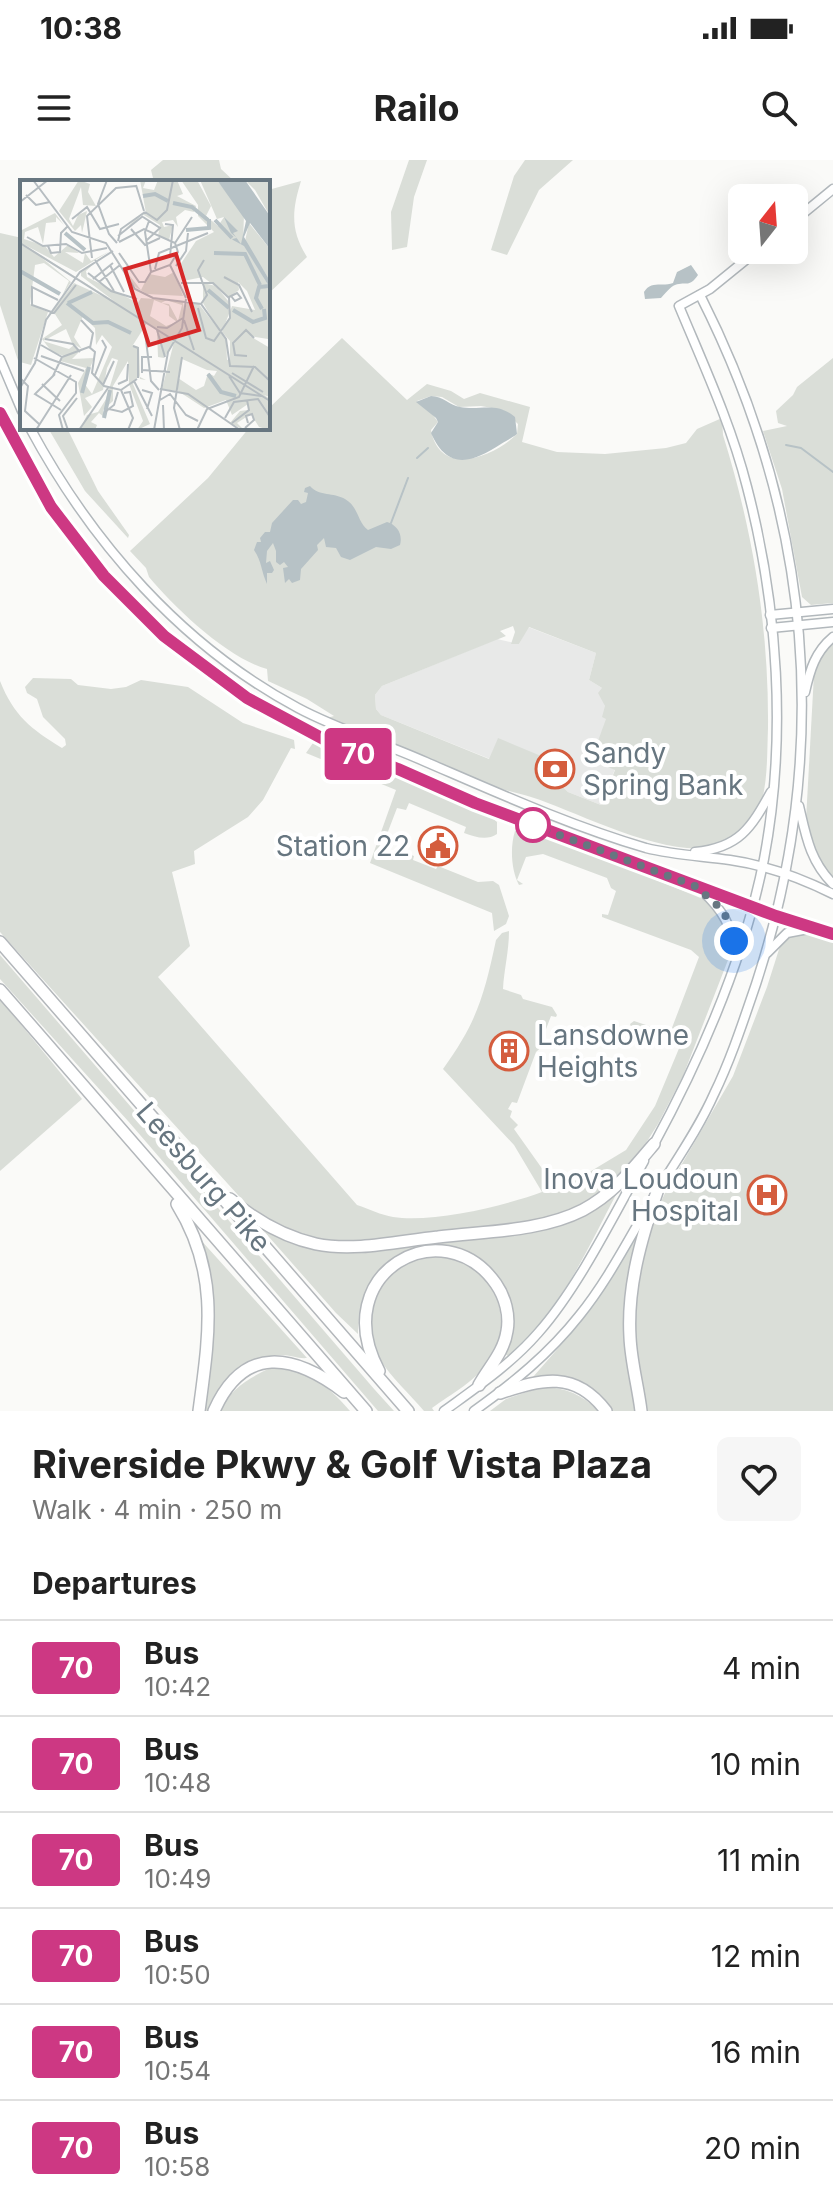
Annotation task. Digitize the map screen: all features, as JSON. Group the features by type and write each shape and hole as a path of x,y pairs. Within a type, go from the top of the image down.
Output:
{"highway":[{"name":"Leesburg Pike","path":"0,942 408,1411"},
{"name":"Leesburg Pike","path":"0,990 366,1411"},
{"path":"202,1175 238,1205 286,1235 320,1245 360,1246 536,1225 565,1218 610,1193 654,1144"},
{"path":"150,1164 184,1215 199,1248 204,1272 210,1324 199,1411"},
{"path":"641,1411 631,1353 630,1301 641,1241 657,1192"},
{"path":"388,1389 367,1347 364,1327 367,1303 379,1279 389,1268 416,1254 432,1252 463,1256 477,1265 498,1287 505,1304 508,1320 504,1344 479,1385"},
{"path":"214,1411 227,1388 237,1378 259,1365 282,1361 318,1374 366,1411"},
{"path":"500,1393 535,1381 556,1380 585,1390 606,1411"}],"main road":[{"path":"808,210 833,189"},
{"path":"444,1411 513,1359 554,1313 654,1144 710,1030 752,907 762,866 773,788 776,734 770,615 747,486 721,403 679,306 700,295 740,264"},
{"path":"474,1411 540,1360 581,1314 713,1097 766,953 786,875 798,800 802,705 797,612 784,531 766,457 740,383 700,295"},
{"path":"0,359 20,406"},
{"path":"0,413 51,507 104,576 164,636 228,686 329,742 475,803 776,916 833,934"},
{"path":"31,430 57,477 106,546 152,596 218,656 317,718 472,783 619,839 673,854 762,866 833,894"},
{"path":"770,615 833,609"},
{"path":"771,628 833,622"},
{"path":"802,705 815,658 833,637"},
{"path":"673,854 711,851 737,839 753,824 773,788"},
{"path":"798,800 807,845 820,870 833,884"},
{"path":"695,886 727,918 736,957"},
{"path":"766,953 781,937 793,930 821,930"}],"shaded area":[{"path":"163,160 219,160 221,169 233,180 154,180 151,170"},
{"path":"409,160 427,160 414,197 407,247 392,250 391,212"},
{"path":"525,160 573,160 539,190 507,255 491,250 514,176"},
{"path":"301,181 294,220 307,257 270,292 270,189"},
{"path":"0,233 20,238 20,367 0,305"},
{"path":"691,265 698,275 692,281 673,286 661,298 645,299 647,288 673,283 677,272"},
{"path":"342,338 407,400 427,384 451,391 464,399 480,393 530,407 522,442 557,452 605,454 666,448 686,443 697,429 722,418 723,435 751,544 766,654 766,778 760,807 751,822 728,842 707,848 657,843 410,754 327,718 334,716 268,681 267,669 235,654 187,617 149,577 146,568 130,551 208,478 247,430 270,430 270,407","holes":["431,396 442,397 459,407 481,406 503,410 518,424 517,434 496,450 469,459 456,459 445,454 436,445 431,430 438,422 417,401","513,626 515,632 511,644 519,644 529,627 596,653 589,680 602,688 598,693 605,706 602,717 606,719 591,760 615,770 601,805 535,775 541,756 498,738 489,759 381,715 376,709 375,695 382,686 506,636 500,631"]},
{"path":"833,358 833,603 811,605 802,597 782,489 763,431 787,426 778,423 776,411 797,387"},
{"path":"431,396 460,407 495,408 508,412 515,417 517,434 471,459 453,458 445,454 431,433 438,422 436,418 416,402"},
{"path":"49,430 68,430 98,491 129,535 128,538 85,491"},
{"path":"310,486 318,492 350,502 368,530 387,522 394,525 400,534 400,545 391,549 376,547 350,560 341,557 336,548 326,547 324,538 301,569 300,580 292,583 289,579 285,583 283,568 288,567 284,562 280,565 276,562 273,543 267,551 266,563 270,561 274,570 267,573 267,584 254,550 257,542 261,542 260,538 265,532 270,532 272,523 293,500 301,504 306,502 308,493 304,492 305,488"},
{"path":"528,627 596,653 589,680 602,688 615,769 601,805 534,775 541,757 498,739 490,759 381,715 376,709 375,695 382,686 497,639 519,644"},
{"path":"833,640 833,880 813,851 806,820 814,674 822,654"},
{"path":"33,678 71,679 78,685 111,689 141,680 188,687 243,723 294,740 295,749 291,748 263,800 248,817 194,851 195,864 172,872 190,946 158,977 357,1205 380,1213 393,1217 428,1218 489,1208 542,1192 514,1145 443,1069 472,1022 483,993 496,940 502,933 509,931 503,989 521,995 523,999 552,1007 557,1015 551,1016 543,1037 548,1041 536,1052 517,1103 512,1102 508,1109 512,1111 510,1117 518,1125 514,1129 558,1191 626,1150 655,1106 680,1046 667,1042 667,1036 638,1026 632,1029 630,1024 634,1021 670,1033 699,957 691,950 602,917 602,914 608,915 616,891 611,888 607,878 543,854 526,857 517,880 523,884 519,885 516,879 514,872 512,858 515,831 523,826 708,901 726,928 728,960 683,1076 632,1165 598,1196 576,1208 541,1219 347,1244 294,1232 247,1205 0,932 0,681 11,704 25,720 62,748 66,745 65,739 43,717 37,699 27,693 25,687"},
{"path":"313,743 497,822 497,834 477,837 464,833 466,827 409,803 406,810 397,808 384,842 390,845 388,853 398,857 402,851 414,856 413,860 436,869 438,866 478,882 493,881 499,885 509,916 506,924 494,931 492,913 370,863 396,790 306,753"},
{"name":"Inova Loudoun Hospital","path":"795,932 833,940 833,1411 646,1411 634,1328 634,1301 641,1255 650,1226 665,1193 733,1076 781,943"},
{"path":"0,955 394,1411 378,1411 128,1121 0,979"},
{"path":"0,999 82,1099 0,1171"},
{"path":"618,1191 557,1301 543,1321 508,1356 505,1354 512,1314 473,1257 417,1250 394,1259 377,1274 366,1291 358,1334 254,1220 306,1245 530,1228"},
{"path":"636,1234 625,1315 637,1411 611,1411 568,1378 533,1377 580,1323"},
{"path":"199,1238 307,1358 282,1355 258,1359 228,1380 209,1411 203,1411 212,1349 214,1302"},
{"path":"423,1257 450,1258 469,1265 491,1287 501,1315 501,1331 490,1360 471,1381 432,1408 434,1411 424,1411 384,1366 374,1347 370,1322 371,1308 381,1284 400,1267"},
{"path":"270,1368 283,1368 315,1379 350,1411 220,1411 229,1396 241,1385"},
{"path":"542,1387 573,1393 599,1411 490,1411 506,1399"}],"waterway":[{"path":"786,445 801,448 833,472"},
{"path":"417,458 428,448"},
{"path":"391,523 408,478"}],"bus line":[{"name":"70","path":"0,413 51,507 104,576 164,636 247,698 329,742 475,803 776,916 833,934"}],"place":[{"name":"Sandy Spring Bank","path":"555,769"},
{"name":"Station 22","path":"438,846"},
{"name":"Lansdowne Heights","path":"509,1051"},
{"name":"Inova Loudoun Hospital","path":"767,1195"}],"route":[{"path":"533,825 695,886 727,918 734,941"}]}
